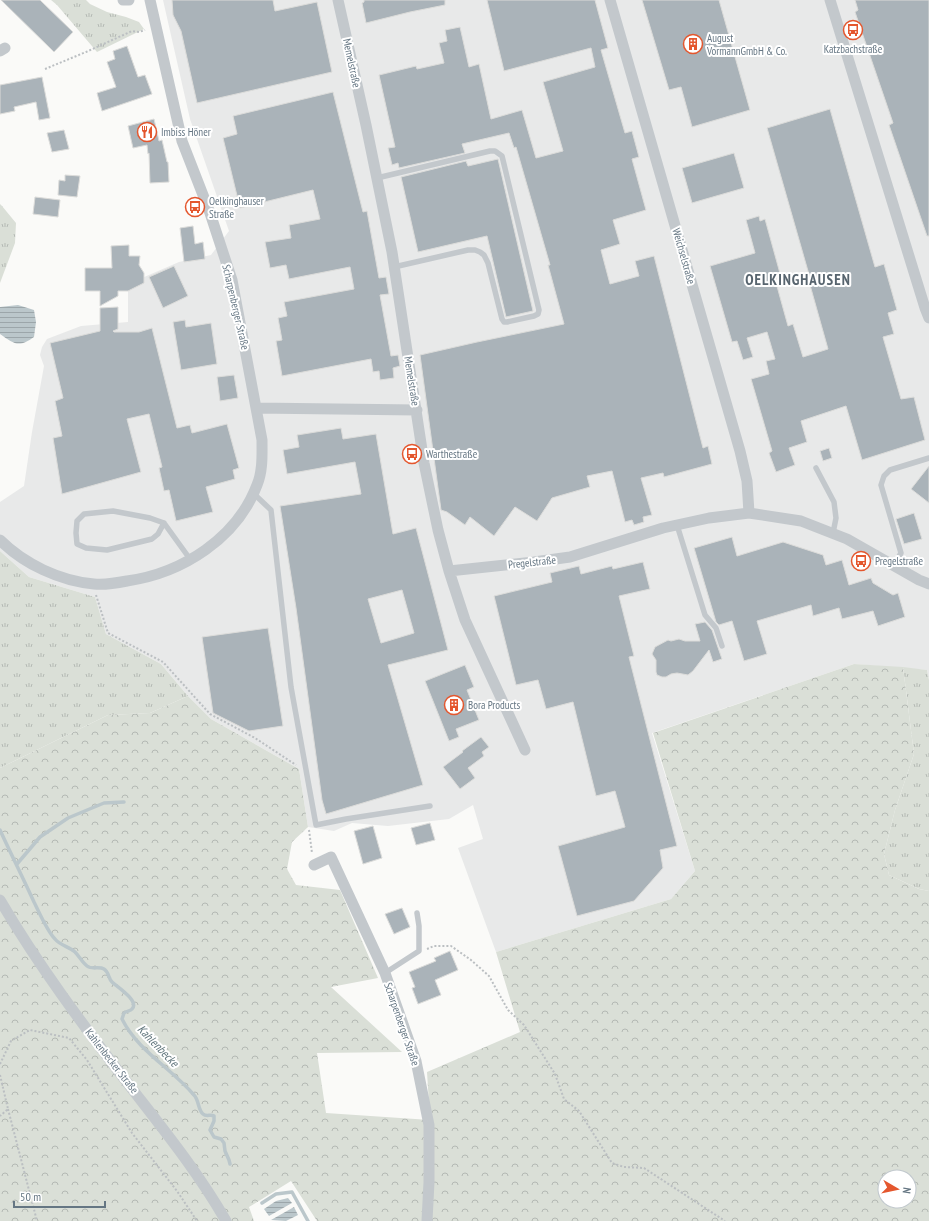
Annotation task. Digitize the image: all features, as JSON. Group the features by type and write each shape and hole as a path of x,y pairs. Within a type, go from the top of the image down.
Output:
{"street":[{"path":"123,0 129,0"},
{"name":"Scharpenberger Straße","path":"150,0 182,141 210,213 232,280 256,408"},
{"name":"Memelstraße","path":"338,0 377,178 394,267 424,463 438,530 449,571 465,620 525,750"},
{"name":"Weichselstraße","path":"610,0 740,451 747,481 749,513"},
{"path":"830,0 929,318"},
{"path":"0,540 10,550 44,570 76,581 96,584 143,579 191,560 202,553 237,521 258,483 262,459 262,440 256,408 417,410"},
{"name":"Pregelstraße","path":"449,571 570,557 678,525 709,518 749,513 801,521 833,533 864,548 919,580 929,584"},
{"name":"Scharpenberger Straße","path":"314,865 330,857 385,973 416,1061 429,1125 427,1221"},
{"name":"Kahlenbecker Straße","path":"0,900 66,1002 167,1132 226,1221"}],"lane":[{"path":"377,178 490,151 499,153 502,156 519,225 539,310 538,314 504,322 488,263 484,255 475,250 468,250 394,267"},
{"path":"894,565 901,553 881,485 884,476 890,470 929,458"},
{"path":"816,468 834,502 836,518 833,533"},
{"path":"253,493 271,510 291,687 316,825 430,806"},
{"path":"164,522 158,534 152,539 137,543 107,550 86,548 77,544 76,533 78,521 84,514 113,512 150,518 164,522 191,560"},
{"path":"678,525 705,615 716,628 722,646"},
{"path":"385,973 419,951 417,913"}],"path":[{"path":"45,69 132,31 139,32 156,26"},
{"path":"96,584 96,595 108,633 163,662 210,714 255,738 300,768"},
{"path":"309,827 314,865"},
{"path":"419,951 434,946 451,946 471,960 489,976 508,1010 524,1025 555,1074 564,1099 579,1111 612,1164 624,1167 644,1168 725,1221"},
{"path":"0,1064 11,1041 30,1030 69,1038 87,1060 132,1133 177,1191 198,1221"},
{"path":"0,1075 37,1221"},
{"path":"0,1116 8,1109"}],"shaded area":[{"path":"163,0 929,0 929,680 927,670 854,664 652,733 695,871 671,899 496,952 458,848 483,839 473,805 449,819 388,826 352,823 334,831 308,827 299,769 211,719 188,696 161,664 106,634 95,597 29,577 0,551 0,502 24,486 44,366 40,355 42,347 47,339 81,326 128,322 128,284 179,262 211,255 229,231 190,119"},
{"path":"18,305 34,310 36,322 34,337 20,344 9,340 0,334 0,307"},
{"path":"288,1198 292,1203 269,1216 264,1209 276,1201"},
{"path":"294,1207 298,1215 286,1221 271,1220"}],"green space":[{"path":"51,0 86,0 90,4 107,12 139,22 144,29 97,52"},
{"path":"0,204 16,223 15,243 0,283"},
{"path":"0,551 29,577 95,597 106,634 161,664 188,696 150,713 108,715 0,768"},
{"path":"854,664 903,667 914,754 895,810 884,854 889,875 919,889 929,891 929,1221 317,1221 291,1181 249,1207 254,1221 0,1221 0,768 108,715 150,713 188,696 211,719 299,769 308,827 292,842 287,869 296,885 340,890 378,978 331,987 402,1052 317,1053 326,1113 430,1120 427,1072 520,1032 496,952 671,899 695,871 653,733"},
{"path":"903,667 927,670 929,680 929,891 919,889 889,875 884,854 895,810 914,754"}],"building":[{"path":"1,0 40,0 73,32 54,52"},
{"path":"172,0 273,0 275,11 317,2 332,72 197,103 181,31 173,15"},
{"path":"364,0 445,0 445,5 366,23 362,3"},
{"path":"487,0 595,0 608,48 601,50 625,133 632,131 639,157 632,159 646,210 613,220 620,244 601,250 610,284 639,276 635,261 654,256 703,448 708,446 712,464 664,477 663,473 641,478 652,515 643,517 644,522 634,525 632,520 625,522 612,471 587,476 590,487 552,498 537,521 515,507 494,536 470,517 465,525 447,512 441,510 420,355 564,324 548,265 550,265 516,147 514,148 509,133 462,144 465,153 399,168 398,163 392,165 388,148 395,147 379,75 416,66 417,69 444,63 439,43 447,41 445,30 460,27 469,67 479,64 491,119 522,110 536,158 563,151 543,82 595,67 591,48 504,71"},
{"name":"August VormannGmbH & Co.","path":"642,0 719,0 750,110 692,127 681,87 669,90"},
{"path":"855,0 929,0 929,236 927,236 889,125 893,123 855,12 858,10"},
{"path":"127,46 138,77 145,75 152,94 102,111 97,93 116,87 107,62 115,59 113,51"},
{"path":"42,77 50,118 39,120 36,102 14,107 15,111 0,114 0,85"},
{"path":"333,92 363,212 367,211 379,278 386,277 389,294 380,295 391,356 398,355 400,366 393,368 394,378 380,380 379,371 373,372 371,359 282,376 276,341 282,340 278,318 287,316 284,302 354,289 350,267 289,279 286,265 270,268 265,242 291,238 289,225 320,219 313,190 240,208 223,138 237,134 233,116"},
{"path":"830,109 875,267 884,264 897,310 888,313 894,334 883,337 901,399 914,397 925,440 862,460 846,406 801,421 807,442 789,448 795,465 776,472 769,453 772,451 751,379 769,374 766,361 775,359 767,332 747,338 753,357 743,360 737,341 732,342 710,266 755,253 746,220 759,216 760,221 765,219 781,277 775,279 788,326 793,324 803,357 828,349 810,285 812,285 767,128"},
{"path":"154,119 159,141 162,140 168,162 169,182 150,183 149,153 148,154 147,145 133,148 128,126"},
{"path":"64,130 69,149 52,152 47,133"},
{"path":"734,153 744,188 692,203 682,168"},
{"path":"498,159 533,311 506,317 487,236 418,252 401,177 466,161 468,166"},
{"path":"65,175 80,176 77,197 58,195 59,180 65,181"},
{"path":"35,197 60,200 58,217 33,214"},
{"path":"193,226 195,244 203,242 205,259 184,262 180,228"},
{"path":"129,245 129,256 140,256 139,265 144,273 144,283 128,291 118,291 118,296 100,306 100,291 85,291 85,268 112,268 111,246"},
{"path":"174,266 188,296 163,308 149,277"},
{"path":"118,307 118,329 113,331 114,332 139,332 152,328 177,428 190,425 192,433 227,424 239,468 233,470 235,479 206,487 213,512 176,521 169,490 164,491 159,468 162,467 149,414 127,419 141,472 62,494 53,438 62,436 55,401 63,398 50,343 100,331 100,308"},
{"path":"185,320 186,327 211,323 217,364 181,370 173,322"},
{"path":"234,375 238,398 220,401 217,377"},
{"path":"341,428 343,439 376,434 393,534 416,528 448,650 388,665 423,785 326,814 322,800 296,608 280,506 361,494 355,462 287,474 283,450 299,447 297,435","holes":["402,590 414,633 381,643 368,599"]},
{"path":"829,448 832,458 823,461 820,451"},
{"path":"929,466 929,503 911,489"},
{"path":"914,513 922,539 904,544 896,519"},
{"path":"732,537 737,556 783,542 823,555 826,565 842,560 849,585 871,578 873,583 893,595 898,593 905,617 878,626 873,611 842,619 839,608 813,616 811,605 757,621 767,654 744,661 732,621 719,625 716,622 694,548"},
{"path":"643,562 650,589 619,596 634,656 629,657 677,846 660,850 663,868 634,901 577,916 558,846 625,827 615,791 596,796 573,702 546,709 538,680 516,685 494,596 552,582 550,573 579,566 581,574 612,566 613,569"},
{"path":"705,622 712,630 722,659 713,662 709,650 693,671 688,675 677,673 662,677 657,675 656,660 652,654 655,647 668,640 671,641 679,639 685,641 700,641 695,624"},
{"path":"268,628 283,726 249,731 213,713 202,637"},
{"name":"Bora Products","path":"465,665 474,687 467,690 479,720 456,729 459,737 449,741 425,681"},
{"path":"481,737 489,747 482,752 484,756 468,768 475,778 460,789 443,767"},
{"path":"430,823 435,840 416,845 411,828"},
{"path":"373,826 382,858 363,864 354,831"},
{"path":"402,908 410,927 394,934 385,914"},
{"path":"450,951 458,970 435,980 441,995 418,1004 412,988 415,987 409,972 436,961 434,958"}],"waterway":[{"path":"17,864 40,837 68,818 104,803 124,802"},
{"name":"Kahlenbecke","path":"0,830 52,936 57,941 75,952 87,966 106,970 112,982 130,998 134,1006 131,1010 124,1013 122,1019 137,1041 194,1095 203,1114 214,1116 214,1121 210,1130 214,1137 221,1139 224,1143 225,1151 230,1164"},
{"name":"Kahlenbecke","path":"262,1203 276,1194 292,1192 308,1221"}],"place":[{"name":"Katzbachstraße","path":"853,30"},
{"name":"August VormannGmbH & Co.","path":"693,44"},
{"name":"Imbiss Höner","path":"147,132"},
{"name":"Oelkinghauser Straße","path":"195,207"},
{"name":"Warthestraße","path":"412,454"},
{"name":"Pregelstraße","path":"861,561"},
{"name":"Bora Products","path":"454,705"}],"district":[{"name":"OELKINGHAUSEN","path":"798,280"}]}
